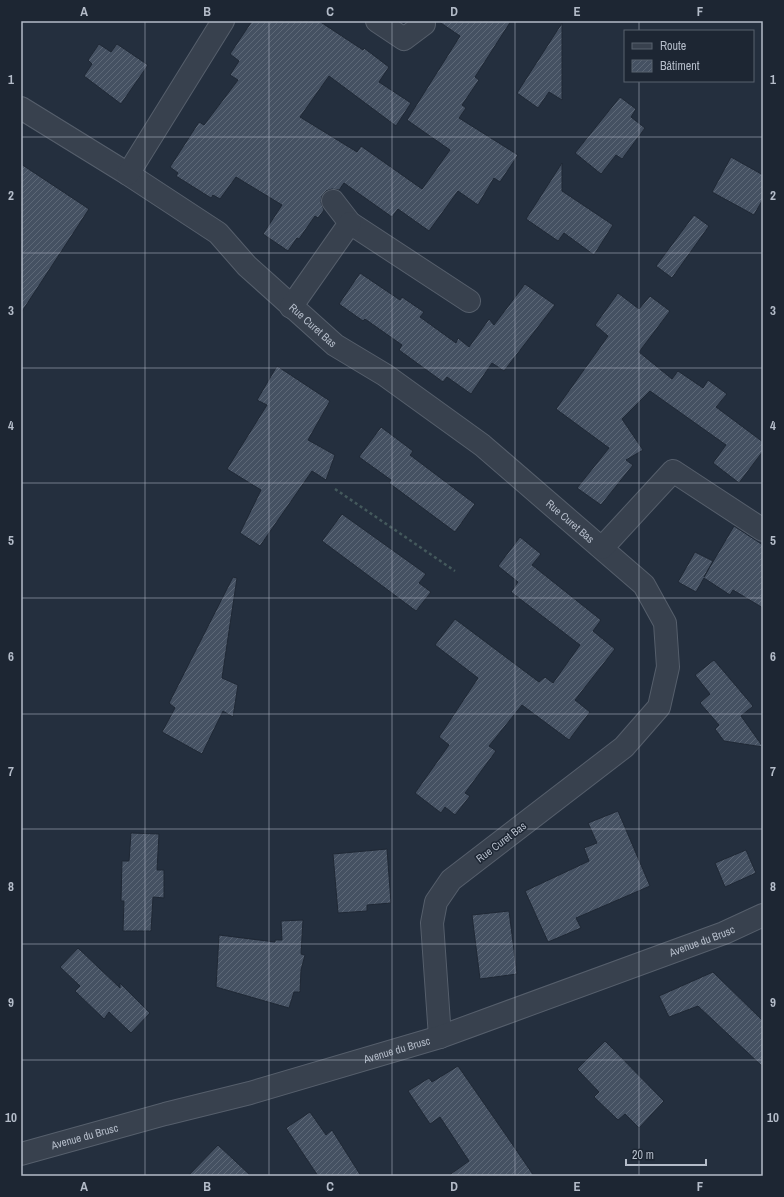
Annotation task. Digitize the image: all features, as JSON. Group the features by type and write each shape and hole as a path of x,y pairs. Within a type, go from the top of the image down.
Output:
{"street":[{"path":"128,174 223,21"},
{"path":"377,21 404,39 424,24"},
{"name":"Rue Curet Bas","path":"21,108 128,174 218,233 247,266 335,345 385,375 482,445 602,548 644,585 665,623 668,667 659,707 624,747 451,880 436,902 432,923 440,1037"},
{"path":"333,201 350,223 469,301"},
{"path":"291,306 350,223"},
{"name":"Rue Curet Bas","path":"602,548 673,471 763,530"},
{"name":"Avenue du Brusc","path":"21,1154 165,1114 250,1093 440,1037 724,933 763,915"}],"path":[{"path":"335,489 455,571"}],"building":[{"path":"252,21 319,21 363,50 364,48 389,67 379,82 411,103 396,126 329,76 300,117 357,152 361,146 422,189 450,150 407,120 460,36 438,21 511,21 475,77 479,80 462,105 466,108 459,118 518,155 500,182 494,178 478,205 458,191 429,231 398,209 392,217 344,183 339,190 332,189 326,191 322,196 321,202 324,210 318,218 315,216 299,239 297,238 288,251 263,234 282,205 236,177 220,199 213,195 211,198 176,176 178,173 170,167 199,122 204,125 238,80 230,75 239,61 230,54"},
{"path":"562,23 562,100 549,92 538,108 517,93"},
{"path":"99,44 111,52 117,44 148,65 121,104 84,76 92,64 88,60"},
{"path":"620,97 636,109 631,117 645,128 622,159 616,155 601,174 575,153"},
{"path":"731,157 763,175 763,199 754,215 712,192"},
{"path":"562,163 562,191 613,225 594,255 564,233 558,241 526,219"},
{"path":"21,164 89,209 21,313"},
{"path":"694,215 709,226 672,278 656,266"},
{"path":"360,273 400,300 402,297 424,312 420,317 456,343 458,338 469,347 489,319 494,325 525,284 555,305 504,371 492,363 471,394 447,377 443,382 399,350 402,345 365,319 363,321 339,304"},
{"path":"618,293 639,309 650,296 670,311 639,352 672,379 678,371 703,388 708,380 727,394 716,407 763,442 763,451 739,483 713,463 726,445 650,391 622,419 643,450 626,460 633,465 601,505 577,488 609,448 556,409 608,336 595,325"},
{"path":"277,366 330,401 308,440 335,455 326,480 312,471 260,546 240,533 261,490 227,469 267,405 257,400"},
{"path":"381,427 413,451 410,455 475,504 455,532 389,483 391,480 359,457"},
{"path":"342,514 426,574 419,583 431,592 416,611 322,541"},
{"path":"734,526 763,545 763,608 733,590 730,595 704,578 696,592 678,582 695,552 713,561 704,577"},
{"path":"520,537 541,554 532,565 601,620 593,631 615,649 575,700 590,712 569,740 522,705 489,746 496,751 465,793 470,796 455,815 445,807 441,813 415,793 449,745 439,737 478,678 435,645 455,619 539,682 545,677 553,683 580,645 511,592 518,582 498,566"},
{"path":"233,577 237,578 222,678 238,685 233,717 223,711 202,754 162,732 175,708 169,703"},
{"path":"714,660 753,706 741,716 763,747 724,741 715,729 719,725 700,703 710,694 695,675"},
{"path":"618,811 650,886 576,918 581,928 548,942 525,891 589,861 584,848 597,843 588,823"},
{"path":"131,833 159,834 157,870 164,870 164,898 153,897 151,931 123,931 124,901 121,901 122,861 129,861"},
{"path":"387,849 391,903 367,905 367,911 338,913 333,854"},
{"path":"746,850 756,873 725,887 715,863"},
{"path":"509,911 517,974 480,979 472,915"},
{"path":"303,920 301,954 305,955 301,970 300,992 294,992 289,1008 216,987 219,935 275,942 275,940 282,940 281,921"},
{"path":"78,948 120,988 120,983 150,1013 131,1033 109,1012 104,1019 75,991 80,986 60,967"},
{"path":"713,972 763,1021 763,1067 698,1006 669,1017 659,996"},
{"path":"605,1041 664,1101 639,1128 625,1114 618,1120 594,1097 599,1092 577,1069"},
{"path":"458,1066 534,1176 448,1176 469,1161 440,1117 430,1124 408,1091 429,1078 432,1082"},
{"path":"310,1112 326,1135 332,1130 361,1176 318,1176 286,1128"},
{"path":"218,1145 251,1176 188,1176"}]}
